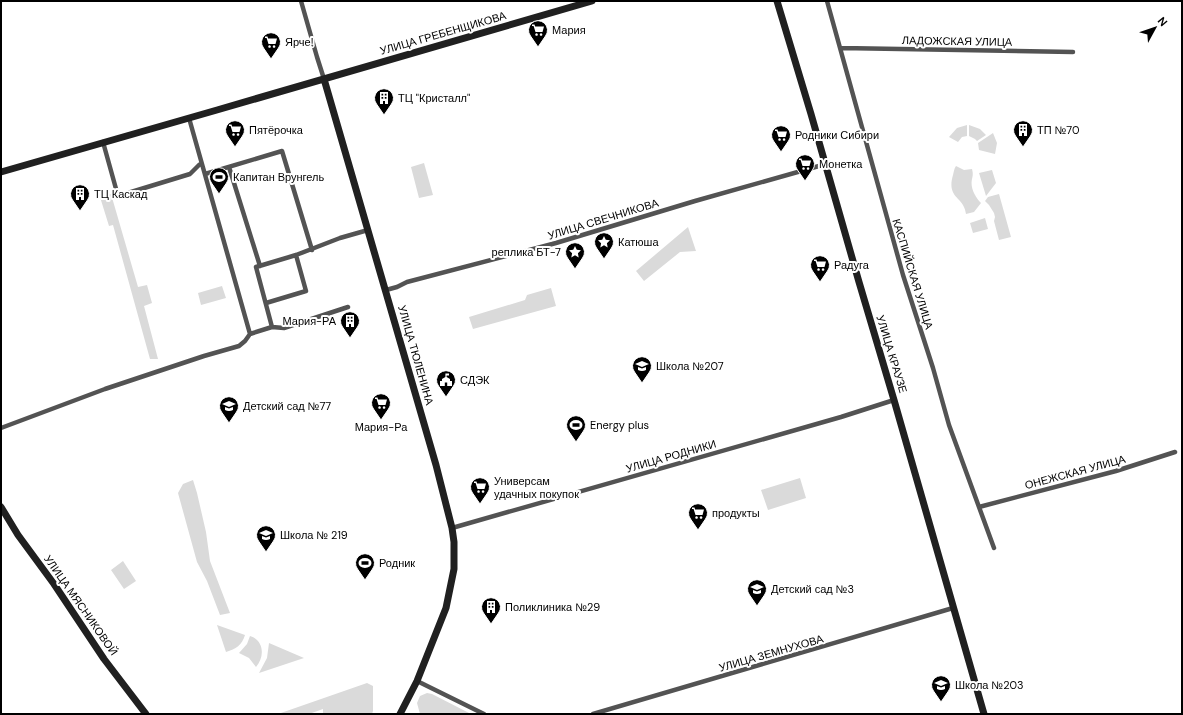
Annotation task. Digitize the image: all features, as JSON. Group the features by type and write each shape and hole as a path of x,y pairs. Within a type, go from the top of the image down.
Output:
{"street":[{"name":"УЛИЦА ТЮЛЕНИНА","path":"301,1 436,465 452,528 454,542 454,569 446,608 417,681 400,714"},
{"name":"УЛИЦА ГРЕБЕНЩИКОВА","path":"1,172 592,1"},
{"name":"УЛИЦА КРАУЗЕ","path":"777,1 826,164 857,277 894,400 984,714"},
{"name":"КАСПИЙСКАЯ УЛИЦА","path":"827,1 902,275 933,368 949,425 994,548"},
{"name":"ЛАДОЖСКАЯ УЛИЦА","path":"841,48 1073,52"},
{"path":"189,118 250,334"},
{"path":"103,142 118,196 190,174 199,165"},
{"path":"205,174 282,151 312,250"},
{"name":"УЛИЦА СВЕЧНИКОВА","path":"386,290 407,282 556,243 695,201 826,164"},
{"path":"229,167 260,266"},
{"path":"272,327 256,267 312,250 340,238 368,230"},
{"path":"266,303 306,291 296,255"},
{"path":"1,428 105,389 238,346 245,341 250,334 272,327 284,328 348,307"},
{"name":"УЛИЦА РОДНИКИ","path":"452,528 841,417 894,400"},
{"name":"ОНЕЖСКАЯ УЛИЦА","path":"979,507 1116,470 1175,452"},
{"name":"УЛИЦА МЯСНИКОВОЙ","path":"1,507 18,535 54,584 104,659 146,714"},
{"name":"УЛИЦА ЗЕМНУХОВА","path":"593,714 953,608"},
{"path":"417,681 484,714"}],"shaded area":[{"path":"967,125 967,136 962,137 958,142 949,137 957,128"},
{"path":"969,125 980,129 986,135 977,141 969,136"},
{"path":"993,133 997,143 995,154 979,150 978,143"},
{"path":"424,163 433,195 419,198 411,167"},
{"path":"956,166 964,170 972,169 972,189 981,203 974,212 966,214 965,208 952,189 951,183"},
{"path":"992,170 996,183 986,196 979,173"},
{"path":"111,194 138,287 147,285 152,303 144,306 158,359 150,359 113,225 109,226 100,197"},
{"path":"999,194 1011,237 999,240 994,221 994,213 985,201 988,197"},
{"path":"985,218 988,229 973,233 970,223"},
{"path":"688,227 696,251 680,252 644,281 636,271"},
{"path":"222,286 226,298 201,305 198,293"},
{"path":"551,288 556,306 473,329 469,317 525,300 527,295"},
{"path":"800,478 806,498 768,510 761,490"},
{"path":"193,480 206,532 210,561 230,613 220,615 207,581 197,562 178,493 183,484"},
{"path":"123,561 136,581 124,589 111,570"},
{"path":"217,625 245,635 236,648 226,652"},
{"path":"250,636 258,641 262,649 261,658 256,667 249,658 239,653 247,644"},
{"path":"269,643 304,658 259,673 267,658"},
{"path":"367,683 373,686 372,714 323,714 323,709 309,714 278,714"},
{"path":"427,693 432,694 471,714 420,714 417,703 420,696"}],"place":[{"name":"Мария","path":"538,47"},
{"name":"Ярче!","path":"271,59"},
{"name":"ТЦ \"Кристалл\"","path":"384,115"},
{"name":"Пятёрочка","path":"235,147"},
{"name":"ТП №70","path":"1023,147"},
{"name":"Родники Сибири","path":"781,152"},
{"name":"Монетка","path":"805,181"},
{"name":"Капитан Врунгель","path":"219,194"},
{"name":"ТЦ Каскад","path":"80,211"},
{"name":"Катюша","path":"604,259"},
{"name":"реплика БТ-7","path":"575,269"},
{"name":"Радуга","path":"820,282"},
{"name":"Мария-РА","path":"350,338"},
{"name":"Школа №207","path":"642,383"},
{"name":"СДЭК","path":"446,397"},
{"name":"Мария-Ра","path":"381,420"},
{"name":"Детский сад №77","path":"229,423"},
{"name":"Energy plus","path":"576,442"},
{"name":"Универсам удачных покупок","path":"480,504"},
{"name":"продукты","path":"698,530"},
{"name":"Школа № 219","path":"266,552"},
{"name":"Родник","path":"365,580"},
{"name":"Детский сад №3","path":"757,606"},
{"name":"Поликлиника №29","path":"491,624"},
{"name":"Школа №203","path":"941,702"}]}
